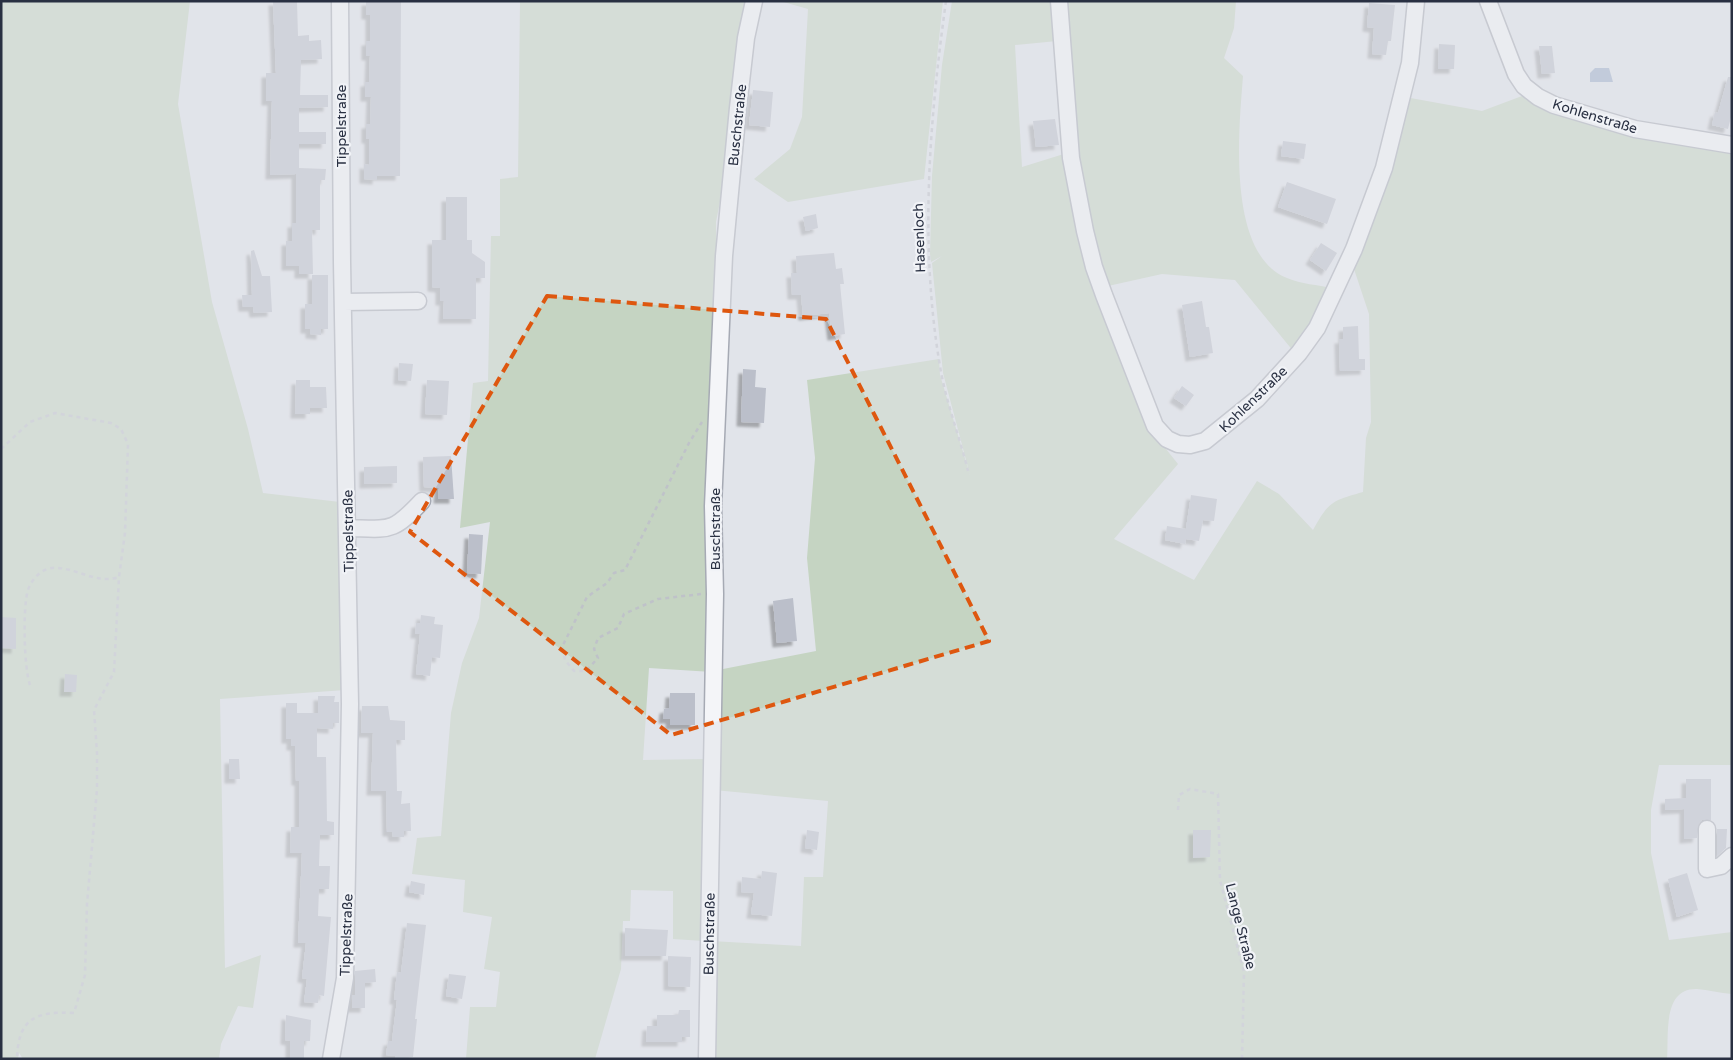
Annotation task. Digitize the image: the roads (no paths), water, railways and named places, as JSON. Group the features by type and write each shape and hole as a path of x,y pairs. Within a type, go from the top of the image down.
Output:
{"street":[{"name":"Tippelstraße","path":"332,1059 345,978 348,927 350,704 340,1"},
{"name":"Buschstraße","path":"707,1059 715,594 714,506 724,256 746,38 754,1"},
{"name":"Kohlenstraße","path":"1059,1 1071,158 1094,267 1156,426 1172,442 1190,445 1205,441 1216,434 1257,399 1309,341 1327,310 1354,250 1384,168 1410,63 1416,1"},
{"name":"Kohlenstraße","path":"1488,1 1516,74 1524,86 1546,102 1635,129 1732,145"},
{"path":"343,302 418,301"},
{"path":"348,528 392,527 403,522 422,500"},
{"path":"1707,829 1707,869 1720,866 1732,856"}],"water":[{"path":"1595,68 1609,68 1613,82 1590,82 1590,73"}]}
